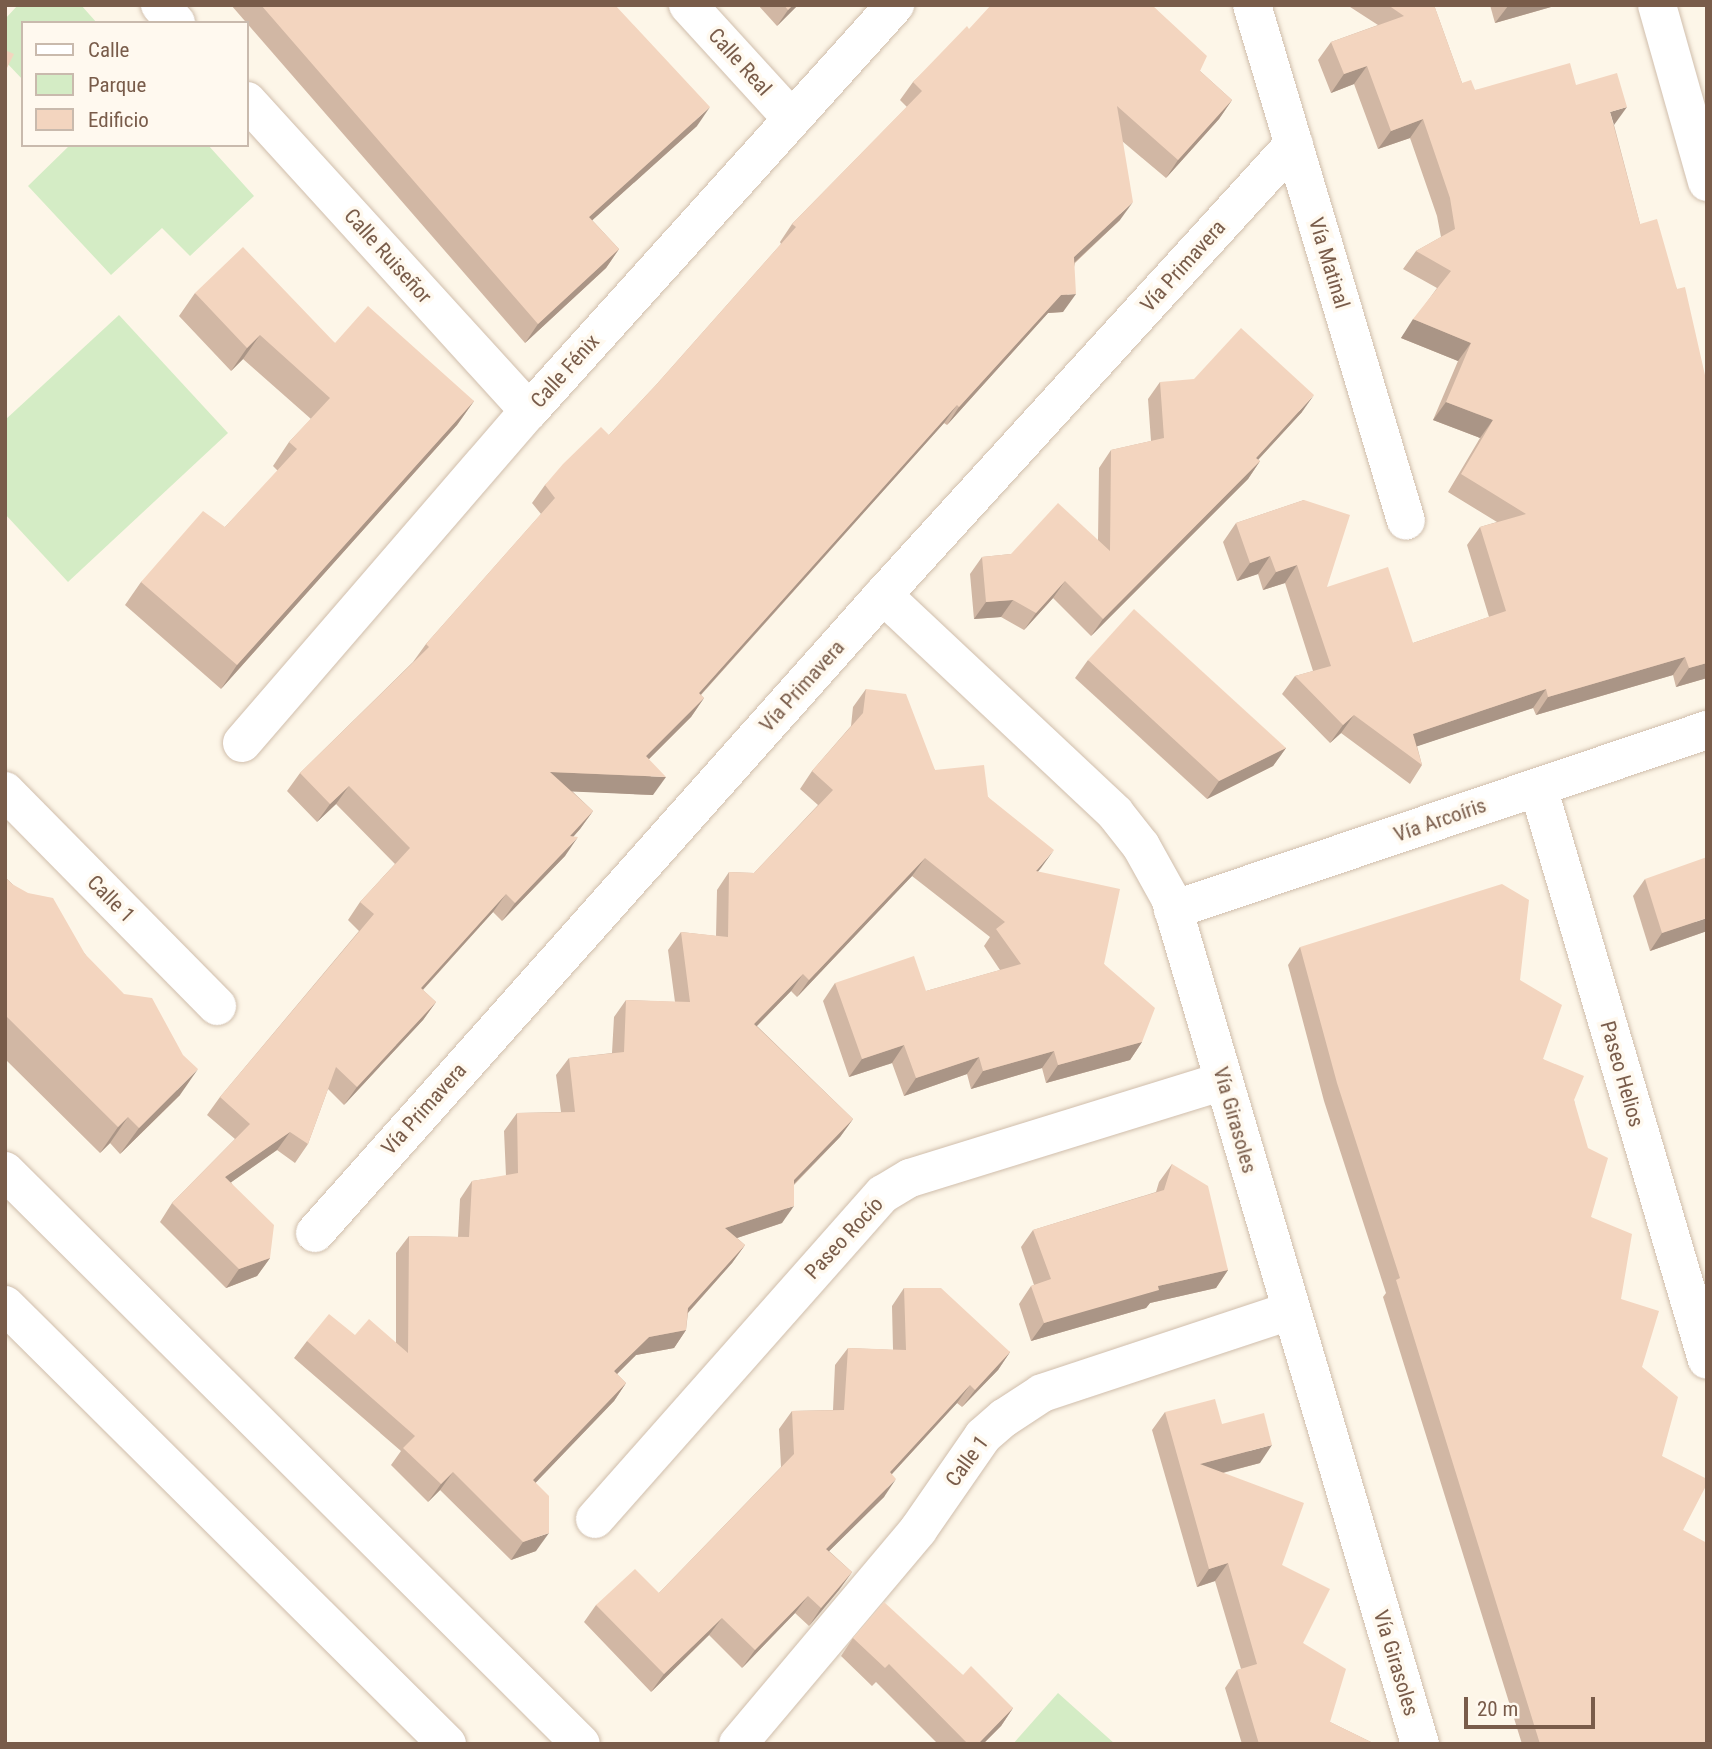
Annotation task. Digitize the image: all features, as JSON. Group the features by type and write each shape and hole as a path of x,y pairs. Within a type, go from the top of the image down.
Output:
{"street":[{"path":"160,5 174,21"},
{"name":"Calle Real","path":"688,5 792,119"},
{"name":"Calle Fénix","path":"242,743 529,411 895,5"},
{"name":"Vía Matinal","path":"1252,5 1406,521"},
{"path":"1657,5 1707,182"},
{"name":"Calle Ruiseñor","path":"248,102 529,411"},
{"name":"Vía Primavera","path":"315,1233 883,595 1294,144"},
{"name":"Vía Girasoles","path":"883,595 1115,813 1141,846 1173,910 1420,1744"},
{"name":"Vía Arcoíris","path":"1173,910 1707,730"},
{"name":"Paseo Helios","path":"1538,787 1707,1360"},
{"name":"Calle 1","path":"5,791 217,1006"},
{"name":"Paseo Rocío","path":"596,1520 883,1194 910,1178 1223,1081"},
{"path":"5,1171 581,1744"},
{"path":"5,1305 447,1744"},
{"name":"Calle 1","path":"738,1744 918,1530 983,1436 1004,1418 1042,1393 1290,1311"}],"green space":[{"path":"18,5 81,5 95,21 21,21 21,78 5,61 5,19"},
{"path":"68,147 210,147 254,196 190,256 162,228 111,275 28,186"},
{"path":"119,315 228,433 68,582 5,514 5,420"},
{"path":"1058,1693 1115,1744 1013,1744"}],"building":[{"path":"261,5 615,5 710,107 589,217 619,249 538,324"},
{"path":"991,5 1152,5 1207,56 1200,71 1232,100 1178,160 1117,106 1133,202 1074,257 1076,294 1061,295 959,407 957,405 699,693 704,698 646,756 666,777 550,772 593,811 570,836 578,837 515,903 506,894 421,988 436,1002 357,1087 336,1067 308,1144 290,1132 225,1177 274,1225 270,1258 239,1269 172,1203 250,1124 220,1097 374,914 360,902 410,848 349,786 330,804 300,773 429,647 426,644 555,498 545,485 563,464 601,427 609,435 656,385 796,227 792,224 922,91 913,82"},
{"path":"1388,5 1434,5 1462,83 1471,80 1475,90 1570,63 1576,85 1617,73 1627,107 1610,112 1640,224 1657,219 1677,289 1685,287 1707,384 1707,663 1689,668 1685,657 1548,697 1546,689 1413,734 1422,765 1354,715 1343,725 1295,676 1331,666 1297,565 1276,572 1270,556 1250,563 1236,523 1304,500 1350,515 1327,587 1388,567 1413,643 1506,611 1480,527 1526,514 1461,474 1493,420 1446,402 1471,343 1413,319 1451,271 1416,251 1455,229 1450,198 1423,119 1391,131 1367,66 1344,74 1331,42 1404,16"},
{"path":"5,50 14,54 5,72"},
{"path":"243,247 335,343 368,306 474,401 237,665 141,582 203,511 225,527 297,449 289,442 330,398 260,335 247,348 195,293"},
{"path":"1241,328 1314,395 1256,458 1260,461 1103,619 1065,581 1036,613 1013,600 986,602 982,557 1011,554 1058,503 1110,551 1111,450 1164,438 1160,382 1194,379"},
{"path":"1134,609 1286,748 1219,781 1088,660"},
{"path":"866,689 906,694 935,770 984,765 988,797 1054,850 1036,871 1120,889 1104,964 1155,1008 1142,1042 1058,1065 1054,1051 983,1071 979,1057 916,1078 904,1045 862,1059 835,983 914,956 926,991 1021,964 996,929 1005,922 925,858 809,980 803,974 754,1024 853,1119 794,1180 794,1206 725,1228 745,1245 688,1308 686,1330 649,1337 614,1371 626,1383 533,1480 549,1496 549,1533 523,1542 453,1472 441,1484 403,1448 415,1436 307,1341 329,1314 355,1335 369,1319 408,1353 409,1236 469,1237 472,1181 518,1173 517,1113 575,1112 569,1058 624,1052 626,1000 690,1002 681,932 728,937 729,872 754,873 833,790 812,771 863,713"},
{"path":"1707,857 1707,918 1662,933 1645,879"},
{"path":"5,877 28,893 53,898 85,954 124,994 152,998 183,1055 198,1069 139,1128 128,1117 118,1127 5,1015"},
{"path":"1502,884 1529,900 1520,980 1562,1005 1543,1059 1584,1076 1574,1100 1588,1148 1608,1158 1591,1217 1632,1234 1621,1299 1659,1311 1642,1367 1678,1397 1662,1456 1707,1479 1707,1484 1683,1530 1707,1543 1707,1744 1540,1744 1396,1280 1400,1278 1337,1083 1300,947"},
{"path":"1172,1164 1208,1186 1228,1270 1158,1286 1159,1290 1044,1323 1031,1286 1051,1279 1033,1230 1164,1190"},
{"path":"904,1288 941,1288 1010,1352 975,1390 970,1385 890,1472 896,1479 826,1549 852,1572 821,1608 808,1596 755,1650 722,1618 664,1674 596,1605 635,1569 659,1593 794,1454 792,1411 844,1410 848,1348 906,1350"},
{"path":"1215,1399 1222,1424 1264,1413 1272,1445 1200,1464 1304,1503 1282,1565 1330,1589 1303,1643 1346,1669 1330,1722 1375,1744 1259,1744 1237,1670 1257,1664 1228,1563 1209,1569 1165,1412"},
{"path":"884,1602 963,1675 971,1666 1013,1708 978,1744 968,1744 889,1664 885,1668 853,1638"}]}
